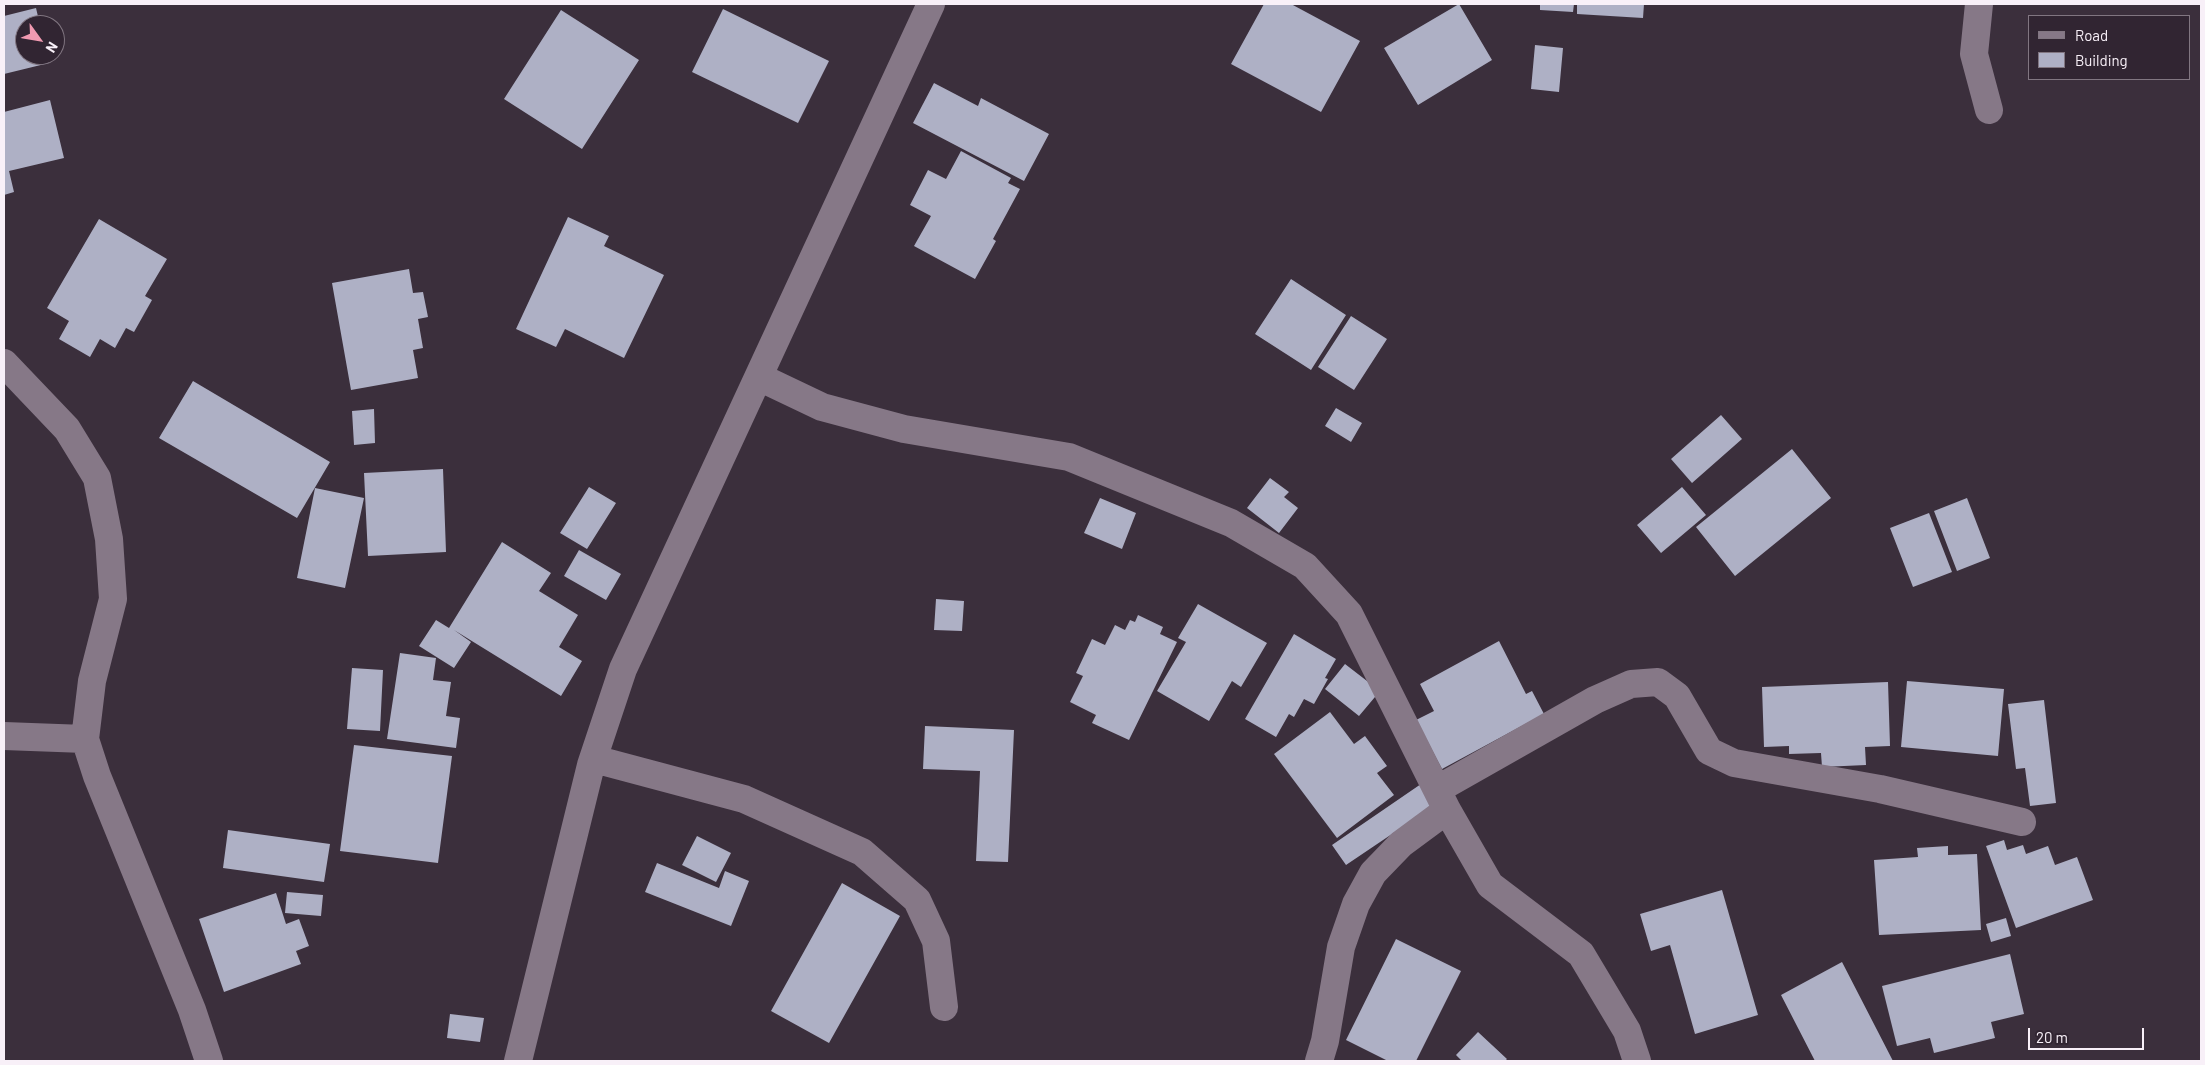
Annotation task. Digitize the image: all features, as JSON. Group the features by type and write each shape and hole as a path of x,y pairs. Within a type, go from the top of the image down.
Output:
{"street":[{"path":"518,1061 594,759 623,669 710,476 759,377 931,4"},
{"path":"1979,4 1974,54 1988,110"},
{"path":"4,363 67,429 97,478 109,540 113,598 92,681 85,739 192,1010 209,1061"},
{"path":"759,377 822,407 904,429 1069,458 1231,523 1305,566 1349,614 1442,800 1490,885 1581,954 1627,1030 1637,1061"},
{"path":"1319,1061 1325,1041 1341,947 1356,904 1373,873 1442,800 1596,700 1631,684 1658,682 1677,696 1709,751 1734,763 1880,789 2022,822"},
{"path":"4,736 85,739"},
{"path":"594,759 744,800 862,852 917,900 936,942 944,1007"}],"building":[{"path":"1264,4 1291,4 1360,41 1321,112 1231,64"},
{"path":"1459,4 1492,60 1418,105 1384,48"},
{"path":"1540,4 1574,4 1573,12 1540,10"},
{"path":"1577,4 1644,4 1643,18 1577,14"},
{"path":"36,8 38,15 15,15 15,65 41,65 4,74 4,16"},
{"path":"723,9 829,61 798,123 692,72"},
{"path":"561,10 639,60 582,149 504,99"},
{"path":"1535,45 1563,48 1559,92 1531,89"},
{"path":"934,83 978,106 981,98 1049,134 1024,181 913,123"},
{"path":"50,100 64,158 9,171 14,192 4,195 4,112"},
{"path":"961,151 1011,178 1008,183 1020,189 993,239 996,241 975,279 914,246 931,216 910,205 928,170 946,179"},
{"path":"568,217 609,236 604,246 664,275 624,358 565,329 556,347 516,329"},
{"path":"99,219 167,259 145,296 152,300 134,332 126,328 115,348 100,339 90,357 59,339 69,321 47,308"},
{"path":"409,269 413,293 423,292 428,317 418,319 423,348 413,350 418,378 351,390 332,283"},
{"path":"1291,279 1346,315 1311,370 1255,334"},
{"path":"1351,316 1387,339 1354,390 1318,367"},
{"path":"193,381 330,462 297,518 159,438"},
{"path":"1336,408 1362,423 1351,442 1325,426"},
{"path":"374,409 375,443 354,445 352,411"},
{"path":"1721,415 1742,439 1692,483 1671,459"},
{"path":"1792,449 1831,498 1735,576 1696,527"},
{"path":"443,469 446,552 368,556 364,473"},
{"path":"1270,478 1289,492 1284,497 1298,508 1279,533 1247,508"},
{"path":"589,487 616,503 587,549 560,533"},
{"path":"1682,487 1706,515 1661,553 1637,525"},
{"path":"315,488 364,498 345,588 297,578"},
{"path":"1100,498 1136,513 1122,549 1084,533"},
{"path":"1967,498 1990,558 1957,571 1934,511"},
{"path":"1929,513 1952,572 1913,587 1890,528"},
{"path":"502,542 551,573 539,591 578,615 559,647 582,661 561,696 454,630 471,642 454,668 419,646 436,620 449,628"},
{"path":"579,550 621,574 606,600 564,576"},
{"path":"936,599 964,601 962,631 934,630"},
{"path":"1198,604 1267,643 1241,687 1232,681 1209,721 1157,691 1186,642 1178,638"},
{"path":"1138,615 1163,627 1160,634 1177,642 1129,740 1092,723 1096,715 1070,702 1083,676 1076,673 1092,639 1105,645 1115,625 1125,630 1130,620 1135,622"},
{"path":"1294,634 1336,659 1325,678 1328,679 1314,704 1304,699 1294,717 1289,714 1276,737 1245,719"},
{"path":"1499,641 1526,694 1532,691 1544,714 1442,769 1416,720 1434,711 1420,684"},
{"path":"400,653 436,658 433,680 451,682 446,716 460,718 456,748 387,739"},
{"path":"1345,664 1380,691 1359,716 1325,689"},
{"path":"352,668 383,670 380,731 347,729"},
{"path":"1907,681 2004,689 1998,756 1901,747"},
{"path":"1888,682 1890,746 1865,747 1866,765 1822,767 1821,753 1789,754 1789,746 1764,747 1762,687"},
{"path":"2044,700 2056,803 2030,806 2025,768 2016,769 2008,704"},
{"path":"1330,712 1354,744 1365,736 1387,766 1377,773 1394,795 1337,838 1274,754"},
{"path":"925,726 1014,730 1008,862 976,861 980,771 923,769"},
{"path":"354,745 452,756 438,863 340,851"},
{"path":"1421,784 1435,805 1346,865 1332,845"},
{"path":"228,830 330,844 324,882 223,868"},
{"path":"697,836 731,853 716,882 682,865"},
{"path":"2004,840 2007,850 2023,845 2026,854 2048,846 2055,865 2077,857 2093,900 2016,928 1986,846"},
{"path":"1948,846 1948,855 1977,854 1981,930 1879,935 1874,860 1918,857 1917,848"},
{"path":"657,863 719,888 725,871 749,881 731,926 645,892"},
{"path":"842,883 900,916 829,1043 771,1011"},
{"path":"1722,890 1758,1015 1695,1034 1670,945 1651,951 1640,914"},
{"path":"287,892 323,895 321,916 285,913"},
{"path":"276,893 286,924 299,919 309,946 296,951 301,964 224,992 199,919"},
{"path":"2006,918 2011,936 1991,942 1986,924"},
{"path":"1396,939 1461,971 1416,1061 1388,1061 1346,1040"},
{"path":"2010,954 2024,1014 1991,1022 1995,1038 1934,1053 1930,1038 1897,1046 1882,986"},
{"path":"1842,962 1893,1061 1815,1061 1781,995"},
{"path":"450,1014 484,1018 480,1042 447,1038"},
{"path":"1478,1032 1507,1059 1505,1061 1462,1061 1456,1055"}]}
